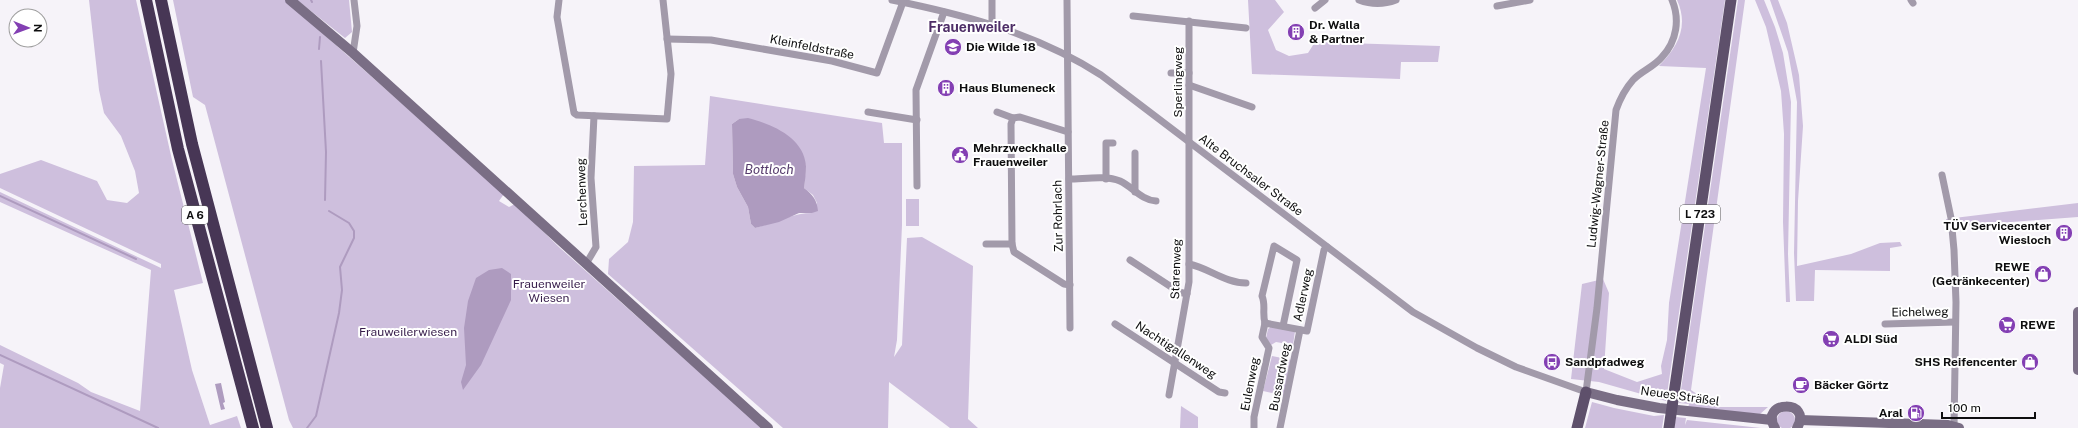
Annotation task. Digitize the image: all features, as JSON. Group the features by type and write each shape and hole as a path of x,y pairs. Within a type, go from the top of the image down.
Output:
{"highway":[{"name":"A 6","path":"146,0 178,149 253,428"},
{"name":"A 6","path":"161,0 192,144 267,428"}],"main road":[{"path":"290,0 353,53 768,428"},
{"name":"L 723","path":"1669,428 1731,0"},
{"path":"2078,312 2078,370"},
{"path":"1577,428 1586,392"},
{"name":"Neues Sträßel","path":"1586,392 1616,400 1659,408 1774,424"},
{"path":"1774,424 1776,410 1784,406 1791,406 1796,410 1798,424 1958,428"}],"street":[{"path":"353,53 357,26 354,0"},
{"path":"559,0 557,17 574,113 577,115 667,119 671,87 663,0"},
{"name":"Alte Bruchsaler Straße","path":"892,0 917,3 944,12 992,24 1068,55 1102,75 1413,312 1516,367 1586,392"},
{"path":"992,0 992,24"},
{"name":"Zur Rohrlach","path":"1067,0 1070,328"},
{"path":"1315,8 1325,0"},
{"path":"1359,0 1369,4 1385,4 1396,0"},
{"path":"1497,6 1530,0"},
{"name":"Ludwig-Wagner-Straße","path":"1586,392 1597,308 1616,110 1621,97 1633,80 1662,58 1672,42 1677,24 1677,12 1672,0"},
{"name":"Kleinfeldstraße","path":"667,39 711,40 832,61 877,73 903,2"},
{"path":"917,186 918,83 944,12"},
{"path":"1133,16 1246,28"},
{"name":"Sperlingweg","path":"1189,21 1190,143"},
{"path":"1171,73 1189,73"},
{"path":"1189,85 1252,107"},
{"path":"868,112 917,120"},
{"path":"997,112 1013,118 1020,117 1068,132"},
{"name":"Lerchenweg","path":"586,264 596,247 591,178 594,116"},
{"path":"1013,118 1011,124 1012,244 1014,252 1064,284 1070,285"},
{"path":"1106,179 1106,143 1113,143"},
{"name":"Starenweg","path":"1169,395 1176,364 1187,294 1189,264 1190,143"},
{"path":"1135,153 1135,192"},
{"name":"Eichelweg","path":"1942,175 1951,218 1956,302 1950,427"},
{"path":"1069,179 1106,179 1121,182 1148,200 1156,201"},
{"path":"986,244 1012,244"},
{"name":"Eulenweg","path":"1254,428 1254,417 1268,348 1262,337 1265,323 1263,317 1265,303 1262,296 1274,246 1297,260 1283,326"},
{"name":"Adlerweg","path":"1265,323 1306,331 1324,250 1327,247"},
{"path":"1130,260 1179,292 1187,294"},
{"path":"1189,264 1198,266 1235,283 1246,283"},
{"name":"Eichelweg","path":"1885,324 1955,322"},
{"name":"Nachtigallenweg","path":"1115,324 1219,392 1225,392"},
{"name":"Bussardweg","path":"1280,428 1300,330"}],"green space":[{"path":"89,0 136,0 172,160 203,283 174,290 192,370 210,425 237,416 241,428 0,428 0,388 4,365 0,363 0,345 78,383 91,392 140,411 151,270 0,202 0,192 161,268 161,264 0,188 0,174 41,160 97,181 107,200 127,203 139,193 135,171 121,136 104,113 99,90"},
{"path":"173,0 285,0 504,194 499,201 509,207 515,204 560,248 762,428 293,428 289,420 205,105 193,97"},
{"path":"297,0 349,0 352,32 345,38"},
{"path":"1248,0 1275,0 1284,12 1268,30 1276,50 1289,56 1308,53 1315,42 1440,46 1438,62 1401,62 1400,79 1252,74"},
{"path":"1677,0 1725,0 1666,401 1599,382 1571,379 1582,284 1603,279 1609,293 1604,369 1637,382 1662,374 1661,366 1667,340 1669,303 1706,68 1659,66 1672,51 1680,36 1682,19"},
{"path":"1738,0 1745,0 1691,390 1716,407 1768,407 1760,414 1688,408 1689,404 1679,403"},
{"path":"1755,0 1764,0 1775,27 1783,53 1791,102 1788,254 1790,302 1786,302 1783,222 1784,134 1781,91 1766,27"},
{"path":"1770,0 1778,0 1787,23 1799,75 1803,126 1798,201 1797,266 1851,254 1880,243 1900,242 1902,246 1890,248 1890,271 1815,270 1814,301 1796,301 1794,253 1797,102 1788,52"},
{"path":"710,96 882,123 884,143 902,143 902,225 897,340 894,357 902,345 907,238 922,237 973,266 968,419 978,428 950,428 889,382 888,428 783,428 608,274 609,259 628,242 633,222 634,166 705,165","holes":["739,119 806,165 804,188 813,195 817,203 812,213 791,216 755,228 751,224 748,207 737,187 733,174 732,124"]},
{"path":"906,199 919,199 919,226 906,226"},
{"path":"2078,203 2078,217 1947,227 1946,219"},
{"path":"1271,327 1295,331 1293,345 1276,342 1271,345 1266,338 1268,329"},
{"path":"1272,356 1292,360 1285,396 1263,391"},
{"path":"1592,402 1654,416 1664,415 1662,428 1585,428"},
{"path":"1181,406 1198,417 1198,428 1180,428"},
{"path":"1786,411 1792,414 1795,420 1792,426 1786,429 1780,426 1777,420 1780,414"},
{"path":"1676,417 1686,418 1685,425 1687,420 1761,428 1674,428"}],"water":[{"name":"Bottloch","path":"748,118 776,128 785,133 799,147 804,156 806,166 804,188 814,198 818,211 812,213 799,213 779,222 755,228 751,224 748,207 737,187 733,174 732,124 739,119"},
{"path":"502,268 511,274 511,300 481,365 463,390 461,382 466,365 464,328 468,301 476,278 489,270"},
{"path":"221,383 225,409 221,410 215,384"}],"waterway":[{"path":"319,49 320,37"},
{"path":"321,61 326,152 325,200"},
{"path":"0,196 136,259"},
{"path":"307,428 316,416 339,313 342,290 340,267 354,238 354,231 349,223 329,211"},
{"path":"0,355 158,428"}],"place":[{"name":"Dr. Walla & Partner","path":"1296,32"},
{"name":"Die Wilde 18","path":"953,47"},
{"name":"Haus Blumeneck","path":"946,88"},
{"name":"Mehrzweckhalle Frauenweiler","path":"960,155"},
{"name":"TÜV Servicecenter Wiesloch","path":"2064,233"},
{"name":"REWE (Getränkecenter)","path":"2043,274"},
{"name":"REWE","path":"2007,325"},
{"name":"ALDI Süd","path":"1831,339"},
{"name":"Sandpfadweg","path":"1552,362"},
{"name":"SHS Reifencenter","path":"2030,362"},
{"name":"Bäcker Görtz","path":"1801,385"},
{"name":"Aral","path":"1916,413"}],"district":[{"name":"Frauenweiler","path":"972,27"}],"park label":[{"name":"Frauenweiler Wiesen","path":"549,291"},
{"name":"Frauweilerwiesen","path":"408,332"}]}
